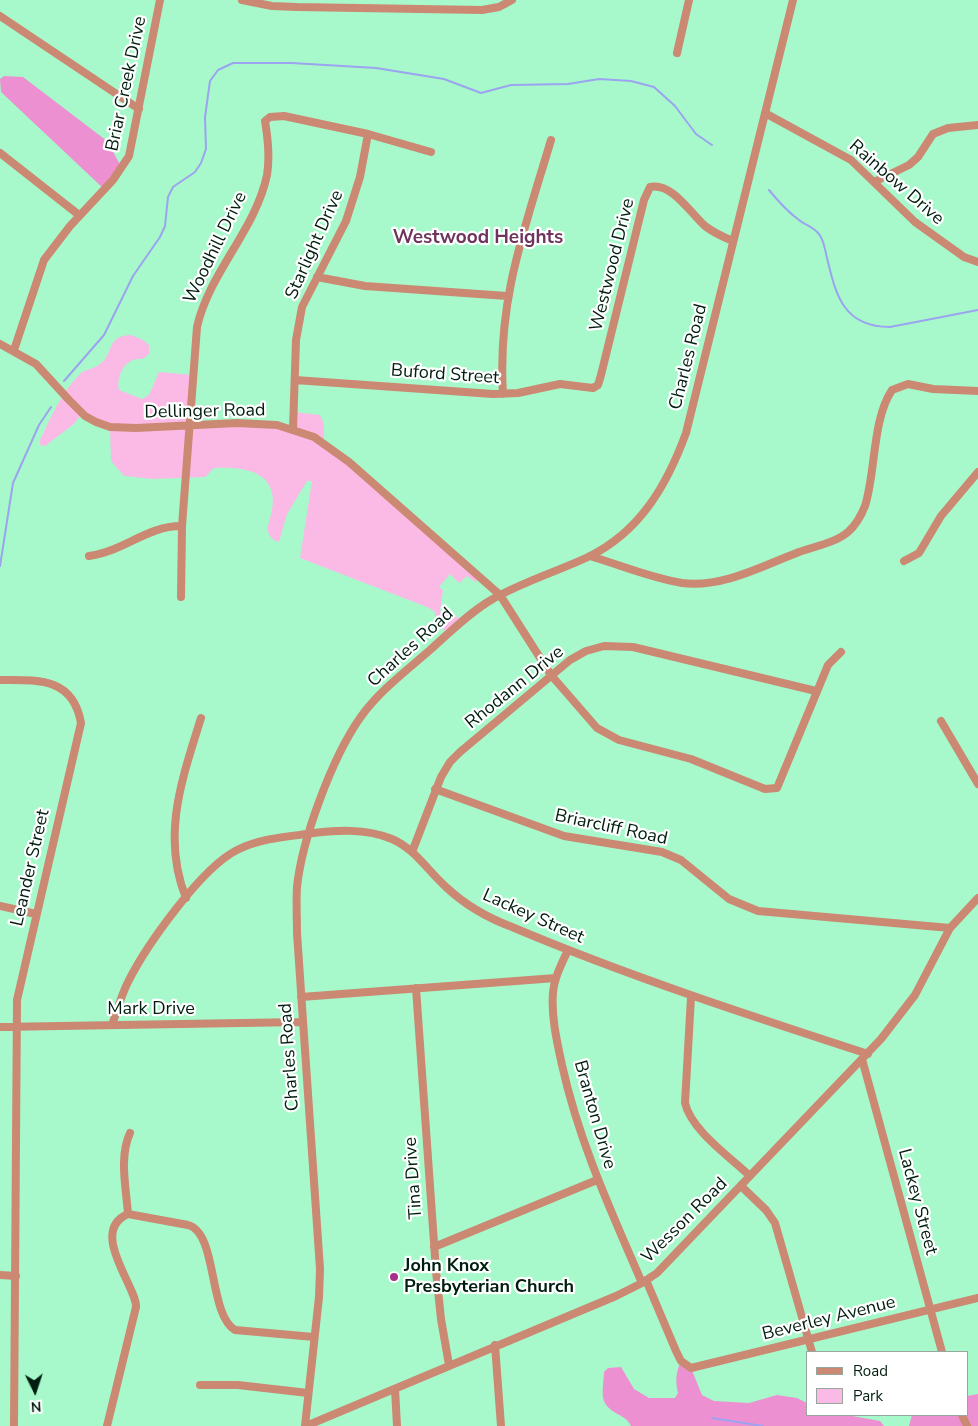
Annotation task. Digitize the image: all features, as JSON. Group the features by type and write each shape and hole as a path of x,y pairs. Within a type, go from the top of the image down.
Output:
{"street":[{"name":"Briar Creek Drive","path":"14,350 44,260 79,215 126,162 134,138 160,0"},
{"path":"242,0 297,8 482,10 498,7 512,0"},
{"path":"677,53 689,0"},
{"name":"Charles Road","path":"306,1426 320,1269 300,997 297,887 309,834 339,756 360,718 388,687 467,618 500,595 590,556 613,542 641,516 660,491 673,468 686,433 793,0"},
{"path":"0,16 139,109"},
{"name":"Rainbow Drive","path":"765,113 839,152 861,168 898,207 935,237 964,257 978,262"},
{"name":"Woodhill Drive","path":"181,597 182,526 196,328 201,307 255,206 267,176 268,161 265,122 270,116 284,116 368,134"},
{"path":"874,182 909,165 918,157 933,134 948,128 978,124"},
{"path":"368,134 431,152"},
{"name":"Starlight Drive","path":"293,429 296,340 302,307 352,203 368,134"},
{"path":"503,394 501,362 507,296 514,261 551,140"},
{"path":"0,154 79,215"},
{"name":"Westwood Drive","path":"593,388 598,385 644,200 650,187 660,187 666,190 712,231 733,241"},
{"path":"317,277 365,286 507,296"},
{"name":"Dellinger Road","path":"0,344 14,350 36,364 85,416 110,427 261,423 293,429 324,442 500,595 551,675 598,728 612,737 691,759 756,786 771,790 777,788 780,782 816,691"},
{"name":"Buford Street","path":"295,380 503,394 528,392 553,385 593,388"},
{"path":"590,556 666,579 693,583 732,578 839,538 848,532 861,516 868,496 885,404 892,390 908,384 933,389 978,391"},
{"path":"904,561 919,553 941,516 978,472"},
{"path":"89,556 110,552 165,528 182,526"},
{"name":"Rhodann Drive","path":"412,852 435,789 450,762 551,675 586,651 604,646 622,645 816,691"},
{"path":"816,691 828,665 841,652"},
{"name":"Leander Street","path":"0,680 34,680 59,687 74,699 81,723 17,1000 14,1426"},
{"path":"186,898 174,849 174,813 201,718"},
{"path":"941,721 978,784"},
{"name":"Briarcliff Road","path":"435,789 564,836 662,852 681,860 729,899 758,911 950,928"},
{"name":"Lackey Street","path":"112,1025 131,977 186,898 210,869 237,850 270,838 346,831 380,835 394,840 412,852 444,886 467,904 504,924 691,997 865,1056 942,1351"},
{"name":"Wesson Road","path":"306,1426 644,1282 672,1260 865,1056 915,996 950,928 978,898"},
{"path":"0,906 36,914"},
{"name":"Branton Drive","path":"568,950 556,978 553,1006 560,1055 575,1117 597,1180 676,1352 687,1367"},
{"path":"300,997 556,978"},
{"name":"Tina Drive","path":"416,988 434,1247 441,1319 449,1365"},
{"path":"691,997 685,1104 687,1111 695,1124 750,1176"},
{"name":"Mark Drive","path":"0,1027 302,1022"},
{"path":"128,1214 124,1158 125,1144 130,1133"},
{"path":"434,1247 597,1180"},
{"path":"741,1186 766,1210 775,1223 812,1351"},
{"path":"107,1426 136,1307 135,1298 118,1263 114,1248 115,1228 118,1221 128,1214 192,1226 196,1229 203,1241 223,1314 229,1327 235,1330 314,1337"},
{"path":"0,1275 16,1276"},
{"name":"Beverley Avenue","path":"687,1367 696,1368 930,1308 978,1298"},
{"path":"495,1346 501,1426"},
{"path":"200,1385 238,1385 308,1393"},
{"path":"395,1389 396,1426"}],"green space":[{"path":"131,335 149,345 149,354 143,359 137,359 127,364 119,378 119,390 142,399 149,395 159,372 193,375 189,425 237,423 293,429 294,412 320,415 324,424 324,443 481,577 475,582 467,576 459,583 450,574 439,587 443,590 440,611 460,618 449,633 436,624 435,612 427,607 300,558 312,481 307,481 287,514 279,542 273,539 268,532 273,497 270,487 264,479 247,470 214,468 205,477 152,479 124,476 111,461 110,427 82,413 74,424 45,446 40,445 40,440 52,414 73,381 82,372 98,366 105,360 117,338"}],"shaded area":[{"path":"4,76 23,77 107,141 122,168 105,190 1,92 0,79"},
{"path":"681,1361 691,1368 702,1395 714,1401 749,1403 777,1395 797,1398 806,1402 806,1416 852,1416 880,1421 884,1426 631,1426 629,1422 610,1409 604,1401 604,1372 608,1368 621,1367 634,1389 649,1398 675,1398 678,1393 676,1377"},
{"path":"978,1394 978,1426 909,1426 912,1416 968,1416 968,1396"}],"waterway":[{"path":"64,381 104,335 133,276 160,237 165,226 168,197 173,187 195,172 201,163 206,149 205,117 210,81 218,70 233,63 292,63 376,68 444,79 481,93 511,85 568,84 599,79 631,81 654,87 675,106 696,134 712,145"},
{"path":"769,190 801,222 814,229 820,235 839,297 852,315 862,322 874,326 890,327 978,310"},
{"path":"0,566 13,483 39,425 51,407"},
{"path":"712,1418 763,1426"}],"place":[{"name":"John Knox Presbyterian Church","path":"394,1277"}],"district":[{"name":"Westwood Heights","path":"478,238"}]}
